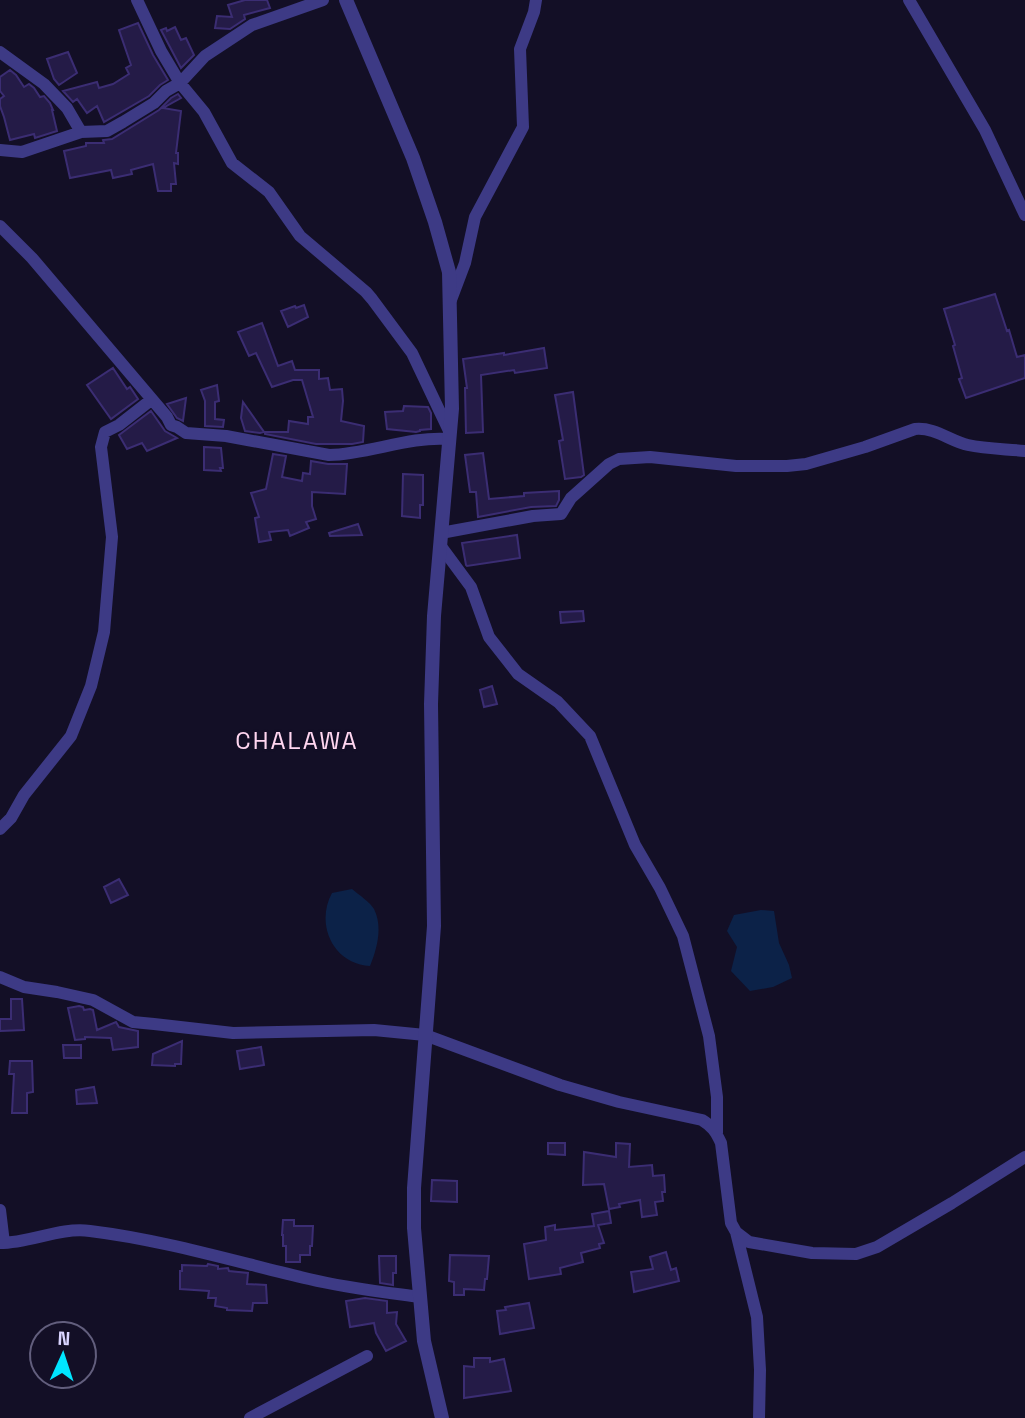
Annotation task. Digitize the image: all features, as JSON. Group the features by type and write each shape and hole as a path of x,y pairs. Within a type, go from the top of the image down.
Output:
{"street":[{"path":"137,0 180,83 204,113 232,163 269,192 300,236 372,299 412,353 450,436"},
{"path":"0,150 22,152 81,132 107,131 154,103 166,91 180,83 205,56 252,25 323,0"},
{"path":"346,0 399,124 430,209 448,264 451,300 452,409 434,616 431,704 434,926 414,1188 414,1228 424,1340 442,1418"},
{"path":"451,300 465,263 475,217 523,127 520,49 536,0"},
{"path":"909,0 985,130 1025,215"},
{"path":"0,52 44,84 67,108 81,132"},
{"path":"0,226 32,258 171,425 186,433 226,436 329,455 450,436"},
{"path":"0,829 71,736 91,686 104,632 112,537 101,447 105,432 119,425 150,400"},
{"path":"441,539 533,516 561,514 571,498 609,464 619,459 650,457 736,466 787,466 806,464 923,428 966,445 1025,451"},
{"path":"441,539 471,587 489,637 518,674 558,702 590,736 635,845 683,936 709,1036 717,1097 717,1133"},
{"path":"0,977 24,987 93,1000 133,1022 233,1033 374,1030 425,1035 560,1085 619,1102 702,1120 711,1125 721,1143 731,1223 736,1232 757,1317 759,1418"},
{"path":"736,1232 749,1242 812,1253 856,1254 877,1247 1025,1157"},
{"path":"0,1210 2,1243 59,1232 88,1230 164,1243 311,1280 420,1297"},
{"path":"250,1418 367,1356"}],"water":[{"path":"352,889 370,904 377,916 378,938 370,966 357,964 346,958 337,950 327,929 327,905 332,893"},
{"path":"761,910 774,911 779,943 792,978 773,987 750,991 731,971 737,947 727,931 734,915"}],"building":[{"path":"245,0 267,0 270,8 244,15 245,19 230,29 215,28 217,16 232,17 228,5"},
{"path":"138,23 168,80 149,96 104,122 97,106 87,113 77,99 73,102 63,91 97,82 99,88 113,84 129,74 126,68 131,65 119,30"},
{"path":"175,27 181,40 186,38 194,55 181,68 161,30 166,28 167,31"},
{"path":"68,52 77,73 59,85 47,59"},
{"path":"10,70 24,87 29,84 40,97 44,96 50,103 57,131 35,138 34,134 10,140 0,106 0,99 4,96 0,91 0,77"},
{"path":"178,94 181,98 163,108 181,111 176,153 178,164 174,163 176,184 171,184 171,191 158,191 153,164 131,170 132,174 113,178 111,170 70,178 64,151 86,146 86,143 104,143 103,140 112,139 159,110"},
{"path":"995,294 1017,357 1025,355 1025,378 966,398 959,379 962,378 953,346 955,345 944,309"},
{"path":"304,305 308,317 288,327 281,311"},
{"path":"262,323 278,366 292,361 295,370 319,370 319,379 328,378 330,390 342,389 341,421 364,426 363,442 316,444 265,434 288,432 289,421 308,424 308,417 313,417 302,380 272,387 256,353 249,356 238,332"},
{"path":"544,348 547,368 481,375 483,432 466,433 467,388 463,359"},
{"path":"113,368 127,389 130,387 138,399 111,419 87,385"},
{"path":"217,385 219,401 215,402 215,419 224,420 223,427 205,426 205,401 201,390"},
{"path":"573,392 584,475 565,479 559,441 563,440 555,395"},
{"path":"186,398 183,421 177,418 167,404"},
{"path":"243,402 264,432 245,431 241,418"},
{"path":"404,406 428,407 431,413 431,429 416,432 387,429 385,412 403,411"},
{"path":"151,411 165,431 177,438 147,451 142,443 127,449 119,435"},
{"path":"204,447 221,448 221,471 204,470"},
{"path":"483,453 489,499 559,491 556,506 531,507 478,517 476,492 470,492 465,455"},
{"path":"273,454 286,456 282,477 302,481 303,473 310,474 311,461 347,464 345,494 312,492 316,519 306,522 309,528 290,536 288,530 269,532 271,540 259,542 255,518 259,517 251,493 266,489"},
{"path":"403,474 423,475 420,518 402,516"},
{"path":"358,524 362,535 330,536 329,533"},
{"path":"517,535 520,558 466,565 462,543"},
{"path":"583,611 584,621 561,623 560,612"},
{"path":"492,686 497,704 484,707 480,690"},
{"path":"119,879 128,895 111,903 104,887"},
{"path":"11,999 22,999 24,1030 0,1031 0,1019 11,1019"},
{"path":"79,1006 84,1010 93,1010 97,1030 116,1022 119,1027 138,1031 138,1047 113,1050 111,1038 85,1037 75,1040 68,1008"},
{"path":"182,1041 181,1064 152,1065 153,1054"},
{"path":"63,1045 81,1045 81,1058 64,1058"},
{"path":"261,1047 264,1065 240,1069 237,1051"},
{"path":"10,1061 32,1061 33,1092 27,1093 27,1113 12,1113 14,1074 9,1074"},
{"path":"94,1087 97,1103 77,1104 76,1090"},
{"path":"548,1143 565,1143 565,1155 548,1154"},
{"path":"616,1143 630,1144 629,1167 652,1165 653,1176 664,1175 663,1201 655,1202 657,1215 642,1217 640,1200 609,1209 604,1184 583,1185 584,1152 616,1157"},
{"path":"432,1180 457,1181 457,1202 431,1201"},
{"path":"609,1211 611,1223 598,1225 604,1243 599,1244 600,1248 581,1253 583,1262 560,1268 561,1274 529,1279 524,1244 546,1240 545,1227 555,1225 555,1230 594,1226 592,1214"},
{"path":"283,1220 294,1220 294,1226 313,1226 310,1255 300,1255 300,1262 286,1262"},
{"path":"666,1252 671,1270 676,1268 679,1281 634,1292 631,1272 653,1269 650,1257"},
{"path":"450,1255 489,1256 484,1290 464,1289 464,1295 454,1295 454,1282 449,1281"},
{"path":"379,1256 396,1256 393,1285 380,1283"},
{"path":"182,1265 218,1266 218,1269 228,1268 229,1271 248,1273 247,1284 266,1285 267,1303 253,1303 252,1311 227,1310 215,1306 216,1298 208,1298 209,1291 180,1289"},
{"path":"365,1298 387,1301 387,1313 397,1312 396,1324 406,1341 386,1351 376,1333 374,1323 350,1327 346,1301"},
{"path":"529,1303 534,1328 500,1334 497,1311"},
{"path":"474,1358 490,1358 490,1362 504,1359 511,1391 464,1398 464,1366 474,1367"}],"district":[{"name":"CHALAWA","path":"297,740"}]}
